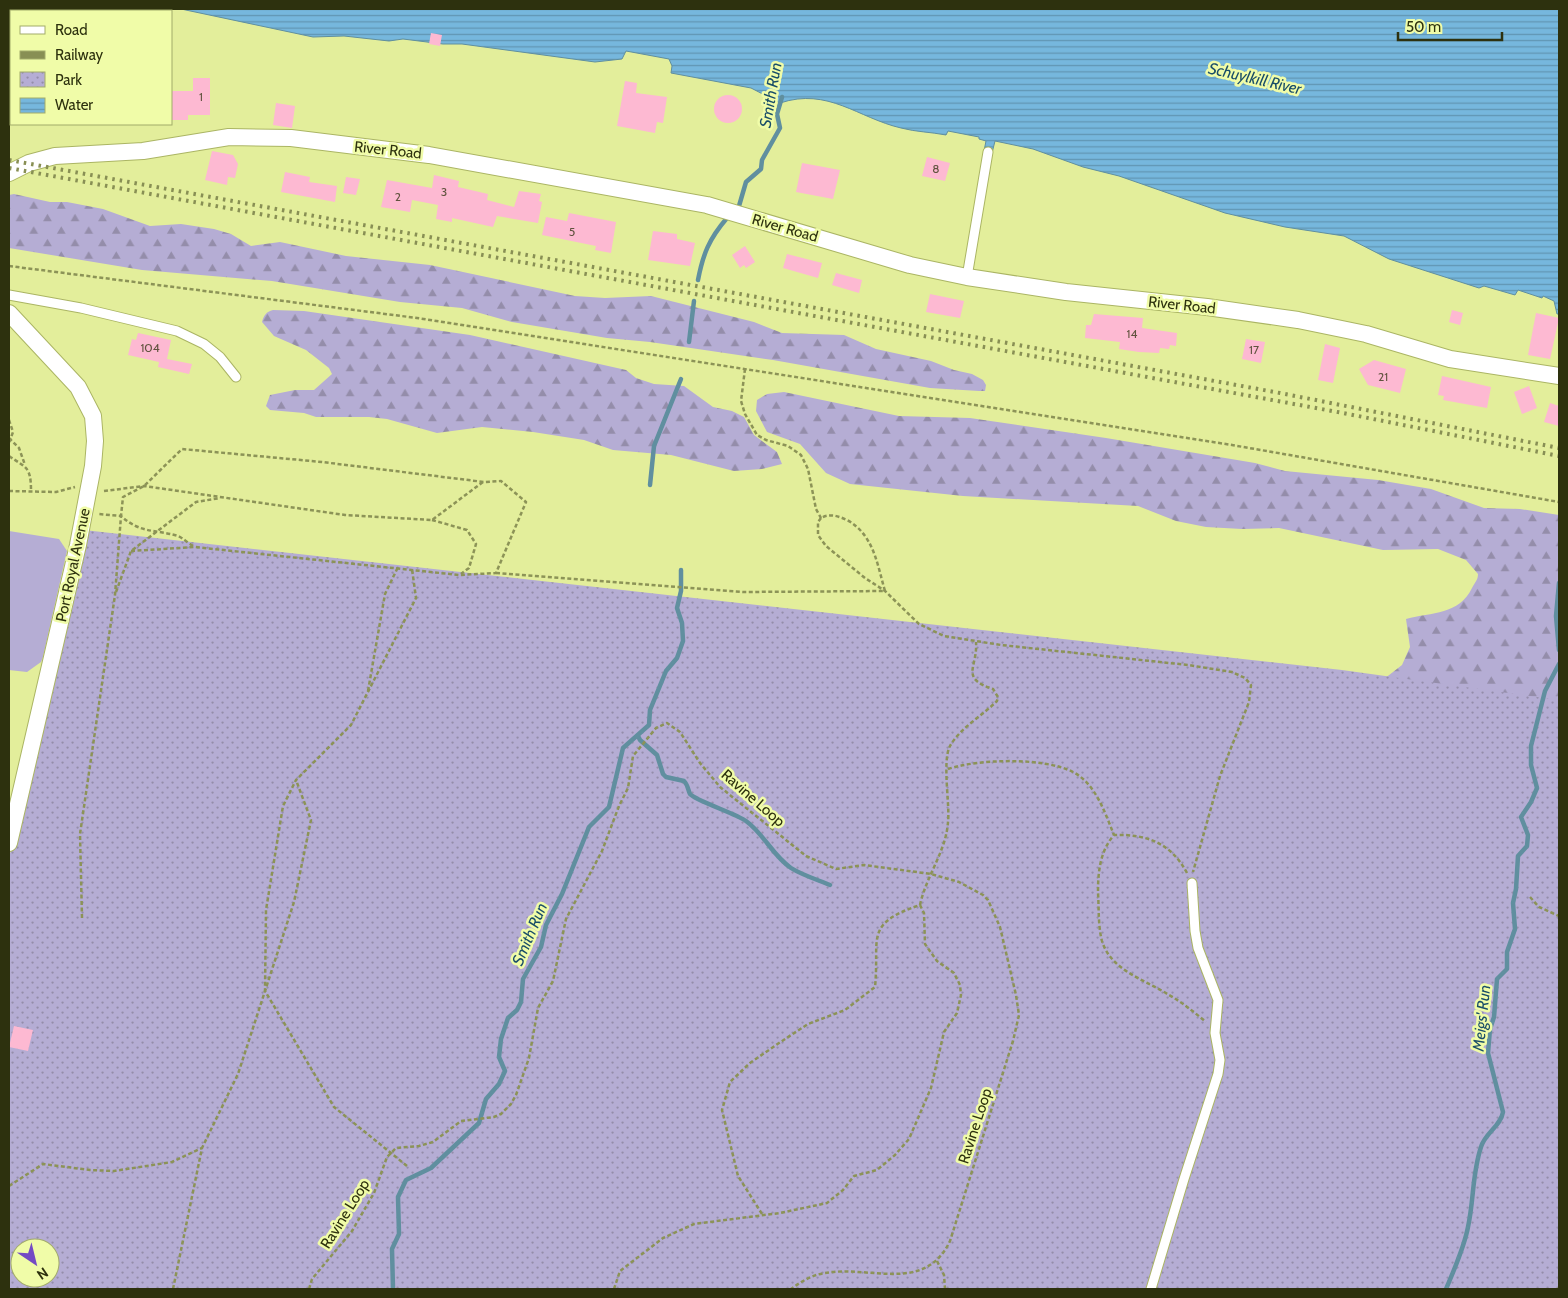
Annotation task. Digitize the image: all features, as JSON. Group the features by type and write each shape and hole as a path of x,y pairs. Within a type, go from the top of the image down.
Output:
{"street":[{"name":"River Road","path":"9,174 29,163 55,156 135,152 229,137 291,138 429,155 707,205 910,264 967,277 1066,292 1207,307 1305,321 1366,334 1450,359 1559,376"},
{"name":"Port Royal Avenue","path":"9,313 71,377 87,402 95,429 94,452 84,513 48,683 9,843"}],"lane":[{"path":"967,277 988,152"},
{"path":"9,295 81,308 177,332 210,348 236,377"},
{"path":"1151,1289 1196,1137 1216,1086 1220,1060 1215,1032 1218,1000 1198,948 1194,932 1192,883"}],"path":[{"path":"9,266 311,303 745,368 1232,445 1559,502"},
{"path":"745,368 741,401 745,414 757,435 766,440 788,446 801,455 808,469 816,509 821,518"},
{"path":"9,420 13,432 9,443"},
{"path":"10,439 19,448 29,474 31,490"},
{"path":"82,918 80,834 115,595 122,497 144,486 182,449 322,462 484,482 501,481 526,502 496,573"},
{"path":"9,456 25,465"},
{"path":"432,520 484,482"},
{"path":"9,491 63,492 89,487 144,486 344,515 432,520 467,530 476,544 470,568 459,575"},
{"path":"115,595 131,551 196,502 224,497"},
{"path":"84,513 121,516 132,526 153,533 179,536 194,547"},
{"path":"885,590 876,555 863,533 840,517 830,515 821,518 818,522 818,536 826,546 865,578 885,590 910,617 944,636 976,642 1188,665 1232,672 1245,678 1250,685 1249,702 1220,776 1198,848 1192,883"},
{"path":"131,551 194,547 344,564 398,567 459,575 496,573 743,592 885,590"},
{"path":"367,694 385,594 398,567"},
{"path":"407,1166 334,1107 265,991 266,910 284,806 296,780 351,725 416,598 412,569"},
{"path":"614,1289 620,1272 662,1238 694,1224 780,1213 827,1204 843,1190 854,1176 877,1170 895,1155 909,1139 932,1088 944,1032 957,1013 961,995 960,984 954,973 937,961 925,944 924,913 920,905 946,836 947,754 953,742 997,701 998,697 994,689 984,687 972,673 972,662 977,651 976,642"},
{"name":"Ravine Loop","path":"309,1289 312,1279 352,1231 374,1193 388,1157 396,1148 419,1146 433,1142 461,1122 501,1114 516,1095 529,1058 536,1014 553,981 566,919 606,841 631,781 631,761 639,747 661,725 672,725 680,732 700,763 720,787 800,852 822,865 836,869 880,866 931,874 975,888 988,900 1000,928 1018,1015 996,1099 950,1241 937,1261"},
{"path":"948,769 964,764 1012,762 1049,766 1073,772 1089,786 1102,805 1114,835"},
{"path":"173,1289 202,1148 238,1074 294,902 311,820 296,780"},
{"path":"1114,835 1137,835 1161,844 1184,868 1192,883"},
{"path":"1114,835 1102,854 1098,888 1099,923 1103,943 1110,957 1121,967 1190,1008 1215,1032"},
{"path":"1530,897 1539,907 1559,916"},
{"path":"762,1214 738,1176 722,1110 730,1082 750,1063 779,1042 808,1024 845,1010 875,987 878,958 875,943 879,929 901,912 920,905"},
{"path":"9,1186 44,1164 114,1171 172,1162 202,1148"},
{"path":"791,1289 814,1275 827,1272 909,1273 922,1270 937,1261 944,1275 945,1289"}],"green space":[{"path":"14,194 50,202 67,202 103,209 150,226 181,224 214,229 231,234 251,246 280,242 346,256 430,265 575,296 605,298 651,296 754,322 782,333 844,335 876,349 931,361 954,370 972,374 983,380 986,385 985,391 930,388 773,360 650,342 607,338 512,322 462,308 400,302 272,281 142,270 9,248 9,195"},
{"path":"273,310 304,311 470,335 626,370 636,378 654,384 684,386 713,407 732,411 744,417 754,435 777,452 782,464 762,469 734,471 671,455 613,450 584,440 533,432 482,427 437,433 387,419 316,417 304,413 270,410 266,406 270,395 295,390 314,390 332,374 329,368 306,350 274,336 262,322 266,314"},
{"path":"784,392 899,416 970,418 1255,463 1285,471 1378,480 1431,489 1484,508 1520,509 1559,515 1559,1289 1384,679 1402,665 1410,647 1406,619 1444,611 1460,603 1466,597 1478,574 1466,560 1438,549 1383,550 1279,528 1242,529 1206,527 1176,521 1138,506 963,496 850,484 826,473 800,444 767,432 756,411 757,400 767,394"},
{"path":"84,530 1342,670 1559,700 1559,1289 9,1289 9,858"},
{"path":"9,531 59,539 67,551 43,657 41,662 27,672 9,670"}],"water":[{"name":"Schuylkill River","path":"181,9 1559,9 1559,314 1557,314 1554,301 1543,296 1542,298 1518,290 1515,295 1484,286 1479,288 1389,259 1344,236 1285,227 1225,213 1119,176 1083,167 1033,149 995,141 992,153 984,151 986,141 979,139 979,137 948,131 946,135 901,128 828,101 797,99 780,103 751,88 671,73 672,66 669,59 626,51 622,59 595,62 462,44 443,44 403,39 389,41 344,36 313,37"}],"building":[{"path":"431,33 442,35 440,46 429,44"},
{"path":"193,78 210,78 210,115 188,115 188,120 172,120 172,91 193,91"},
{"path":"625,81 637,83 636,93 667,97 663,123 657,122 655,133 617,126"},
{"path":"728,95 738,99 742,109 738,119 728,123 718,119 714,109 718,99"},
{"path":"276,103 295,106 292,128 273,125"},
{"path":"212,151 233,155 238,164 235,178 228,177 227,185 205,180"},
{"path":"927,157 950,163 945,181 922,176"},
{"path":"802,163 840,170 833,199 796,192"},
{"path":"285,172 310,177 309,182 337,186 335,202 281,192"},
{"path":"434,175 459,181 458,187 488,194 487,200 514,207 519,191 541,194 539,201 542,202 538,223 497,216 493,227 452,218 452,222 436,219 438,205 412,200 410,212 381,207 387,180 432,188"},
{"path":"346,177 360,179 356,195 343,193"},
{"path":"569,213 616,222 611,253 595,250 596,246 542,235 546,217 567,221"},
{"path":"653,231 677,234 677,239 695,243 690,266 648,260"},
{"path":"745,246 755,262 746,268 744,265 740,268 732,255"},
{"path":"787,254 822,263 818,278 783,268"},
{"path":"836,273 862,280 859,293 832,285"},
{"path":"930,294 964,301 960,318 926,312"},
{"path":"1452,310 1463,313 1460,325 1449,322"},
{"path":"1536,313 1559,318 1550,359 1528,355"},
{"path":"1094,314 1143,318 1142,328 1177,333 1176,346 1170,345 1169,349 1160,348 1159,353 1139,352 1119,349 1120,342 1085,338 1086,325 1091,325"},
{"path":"138,333 171,340 167,359 192,364 189,374 158,367 159,362 128,355 132,339 136,340"},
{"path":"1246,339 1265,342 1261,363 1242,359"},
{"path":"1325,344 1340,348 1333,383 1318,380"},
{"path":"1374,360 1406,369 1400,393 1368,385 1359,369"},
{"path":"1442,376 1491,387 1487,408 1443,400 1444,396 1438,395"},
{"path":"1529,386 1537,408 1522,414 1514,392"},
{"path":"1550,403 1559,406 1559,426 1544,422"},
{"path":"14,1026 33,1030 28,1051 9,1047"}],"waterway":[{"name":"Smith Run","path":"739,206 746,182 761,169 762,160 780,128 777,114 782,97"},
{"name":"Smith Run","path":"698,280 708,247 727,218"},
{"name":"Smith Run","path":"689,342 694,301"},
{"name":"Smith Run","path":"650,485 654,446 681,379"},
{"name":"Smith Run","path":"393,1289 392,1249 399,1234 398,1197 406,1180 431,1168 479,1123 486,1099 499,1084 505,1071 499,1057 501,1039 508,1018 517,1010 521,1002 523,979 541,947 546,925 562,894 589,827 609,807 623,748 649,725 650,710 666,671 677,658 683,641 682,623 677,608 681,591 681,570"},
{"name":"Meigs' Run","path":"1559,583 1556,616 1559,650"},
{"name":"Meigs' Run","path":"1446,1289 1459,1259 1466,1235 1476,1167 1481,1147 1502,1117 1503,1112 1488,1053 1490,1029 1494,1017 1497,979 1507,969 1507,952 1515,929 1513,903 1516,889 1518,856 1527,846 1528,835 1521,817 1531,802 1537,788 1531,765 1531,746 1545,691 1559,664"},
{"path":"638,736 657,755 663,774 666,777 684,781 693,797 746,821 791,868 830,885"}],"railway":[{"path":"9,160 1280,393 1559,448"},
{"path":"9,168 1343,413 1559,456"}]}
